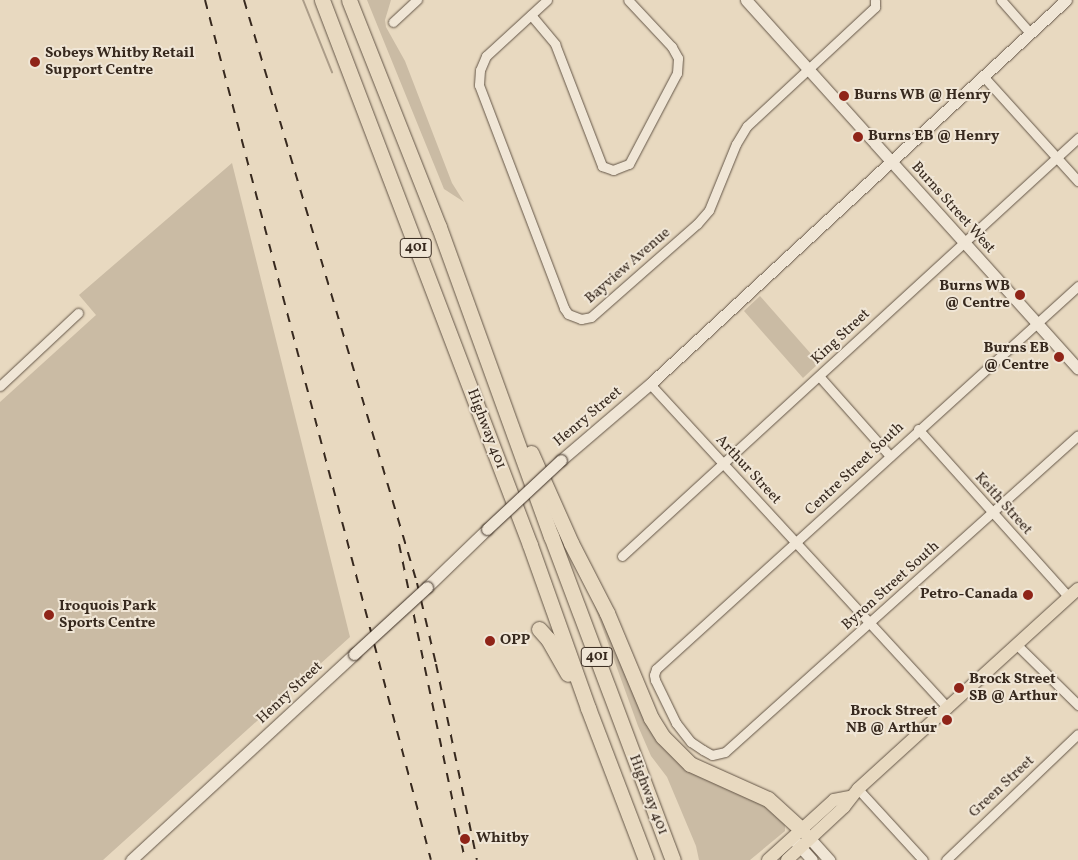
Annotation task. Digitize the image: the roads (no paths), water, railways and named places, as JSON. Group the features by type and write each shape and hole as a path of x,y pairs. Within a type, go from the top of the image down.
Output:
{"highway":[{"name":"Highway 401","path":"322,0 530,545 589,711 646,860"},
{"name":"Highway 401","path":"349,0 439,227 674,860"},
{"path":"439,227 529,449 572,543 607,613 657,729 674,750 690,764 768,799 802,839"},
{"path":"539,629 548,639 589,711 635,860"}],"main road":[{"name":"Burns Street West","path":"746,0 1078,369"},
{"name":"Henry Street","path":"130,860 427,587 561,460 650,384 1066,0"},
{"path":"788,860 802,839 834,800 854,793 1074,593"},
{"path":"768,860 802,839"},
{"path":"802,839 812,860"},
{"path":"802,839 829,860"}],"street":[{"path":"393,22 417,0"},
{"name":"Bayview Avenue","path":"547,0 486,56 480,70 478,85 564,308 576,318 591,317 697,224 709,210 736,144 747,126 875,7 875,0"},
{"path":"531,15 555,44 602,166 613,170 629,164 677,73 678,58 672,47 628,0"},
{"path":"1001,0 1030,33"},
{"path":"983,76 1078,181"},
{"name":"King Street","path":"622,556 1078,138"},
{"name":"Centre Street South","path":"721,754 712,755 691,742 682,732 669,712 654,674 656,669 1078,286"},
{"path":"0,386 78,313"},
{"path":"819,376 890,456"},
{"name":"Arthur Street","path":"650,384 948,708"},
{"name":"Keith Street","path":"918,430 992,512 1074,593"},
{"name":"Byron Street South","path":"721,754 871,623 1078,435"},
{"path":"1017,645 1078,705"},
{"name":"Green Street","path":"946,860 1078,734"},
{"path":"854,793 923,860"}],"waterway":[{"path":"303,0 332,72"}],"railway":[{"path":"205,0 431,860"},
{"path":"244,0 417,583 477,860"},
{"path":"399,544 465,860"}],"place":[{"name":"Sobeys Whitby Retail Support Centre","path":"35,62"},
{"name":"Burns WB @ Henry","path":"844,96"},
{"name":"Burns EB @ Henry","path":"858,137"},
{"name":"Burns WB @ Centre","path":"1020,295"},
{"name":"Burns EB @ Centre","path":"1059,357"},
{"name":"Petro-Canada","path":"1028,595"},
{"name":"Iroquois Park Sports Centre","path":"49,615"},
{"name":"OPP","path":"490,641"},
{"name":"Brock Street SB @ Arthur","path":"959,688"},
{"name":"Brock Street NB @ Arthur","path":"947,720"},
{"name":"Whitby","path":"465,839"}]}
